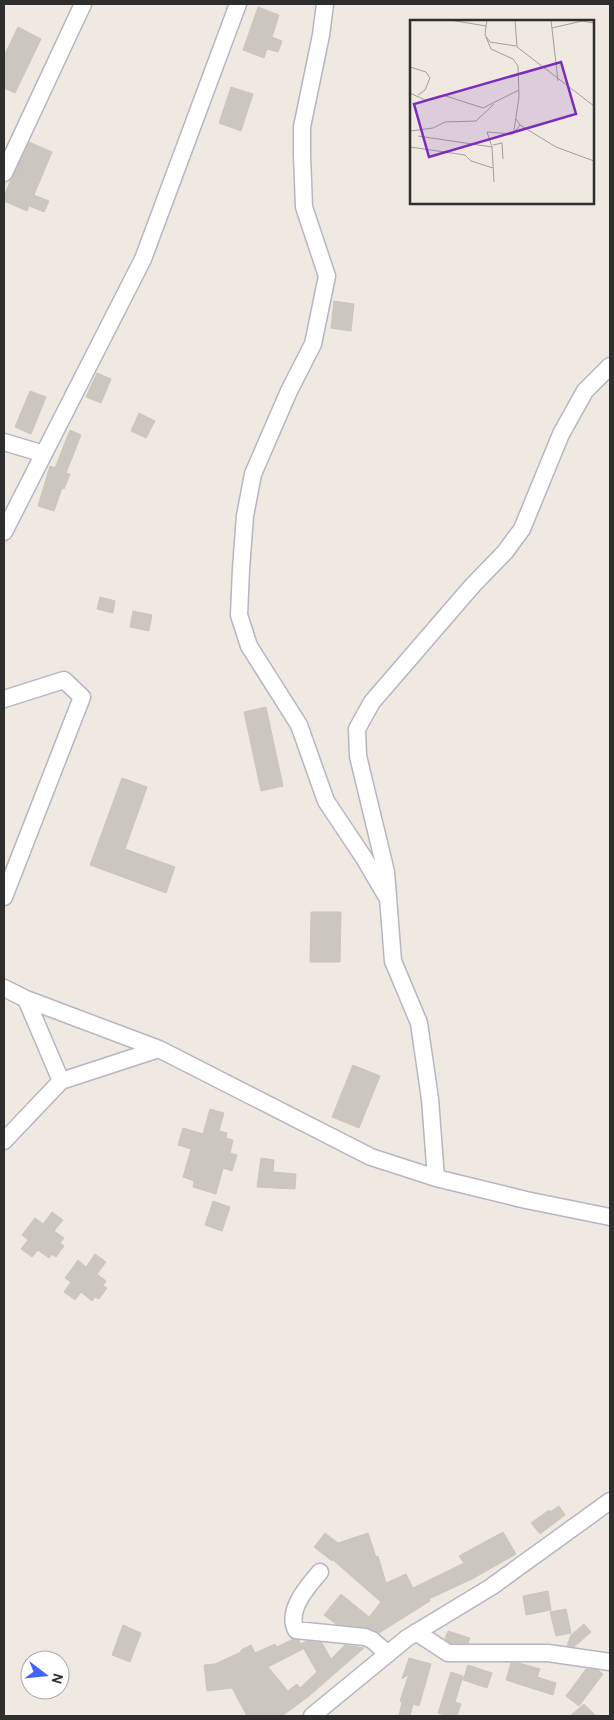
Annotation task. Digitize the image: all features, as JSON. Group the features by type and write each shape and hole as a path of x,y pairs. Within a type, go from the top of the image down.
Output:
{"street":[{"path":"4,173 83,4"},
{"path":"4,532 143,259 238,4"},
{"path":"325,4 321,35 302,127 302,155 304,207 327,276 313,344 289,392 253,474 245,516 239,615 249,646 299,725 326,801 364,858 388,899"},
{"path":"436,1178 430,1099 419,1023 393,961 386,872 358,756 357,729 372,702 473,585 505,552 522,529 561,434 585,391 610,366"},
{"path":"4,442 44,454"},
{"path":"4,699 64,680 82,697 4,897"},
{"path":"4,988 26,999 159,1049 371,1157 436,1178 526,1200 610,1217"},
{"path":"26,999 61,1081"},
{"path":"4,1140 61,1081 159,1049"},
{"path":"312,1716 416,1632 491,1587 610,1501"},
{"path":"320,1572 298,1600 294,1624 296,1630 372,1640 388,1654"},
{"path":"416,1632 448,1652 548,1653 610,1662"}],"building":[{"path":"258,7 279,15 272,37 282,41 278,52 267,49 264,58 243,50"},
{"path":"18,27 41,39 15,93 4,88 4,56"},
{"path":"231,87 253,94 241,131 219,123"},
{"path":"29,142 52,152 34,195 49,201 44,212 29,206 27,211 4,201 11,179"},
{"path":"334,301 354,304 351,331 331,328"},
{"path":"97,373 111,379 101,403 86,397"},
{"path":"30,391 46,397 31,434 15,427"},
{"path":"139,413 155,421 146,438 131,431"},
{"path":"70,430 81,435 66,473 70,474 64,489 62,488 54,511 38,506 50,466 55,468"},
{"path":"100,597 115,601 113,613 97,609"},
{"path":"133,611 152,615 149,631 130,627"},
{"path":"266,707 283,786 261,791 244,712"},
{"path":"122,778 147,787 125,849 175,867 166,893 90,865"},
{"path":"311,912 341,912 340,962 310,962"},
{"path":"353,1065 380,1076 359,1128 332,1117"},
{"path":"210,1109 224,1113 219,1131 227,1133 226,1138 233,1140 230,1153 237,1155 232,1171 223,1168 216,1194 193,1187 194,1181 183,1177 191,1149 178,1145 183,1128 203,1134"},
{"path":"261,1158 274,1160 273,1172 296,1174 295,1189 257,1187"},
{"path":"213,1201 230,1207 222,1231 205,1225"},
{"path":"52,1212 63,1220 54,1231 64,1238 60,1243 64,1246 56,1257 52,1254 49,1258 38,1250 32,1257 21,1249 28,1240 22,1235 35,1218 43,1224"},
{"path":"95,1254 106,1262 97,1274 106,1281 103,1286 107,1288 99,1299 95,1297 92,1301 81,1292 75,1300 64,1292 71,1282 65,1278 78,1260 86,1267"},
{"path":"559,1506 565,1515 540,1534 531,1523 549,1510 550,1512"},
{"path":"503,1532 516,1554 474,1578 429,1599 430,1601 379,1633 366,1627 336,1624 324,1615 341,1594 369,1617 381,1602 333,1560 314,1547 325,1533 338,1543 368,1533 376,1557 378,1556 386,1583 406,1574 413,1588 464,1563 459,1556"},
{"path":"548,1591 551,1610 526,1615 523,1596"},
{"path":"566,1609 571,1633 556,1636 550,1612"},
{"path":"584,1624 591,1632 574,1647 567,1646 571,1635"},
{"path":"123,1625 141,1633 130,1662 112,1655"},
{"path":"448,1631 470,1638 468,1643 451,1643 445,1639"},
{"path":"293,1639 299,1640 303,1649 268,1667 288,1691 297,1684 300,1688 317,1672 301,1644 306,1641 322,1643 331,1659 345,1645 364,1648 309,1696 282,1716 247,1716 232,1688 207,1691 204,1665 215,1664 241,1652 241,1650 251,1645 255,1653 275,1644 277,1647"},
{"path":"409,1658 431,1664 419,1706 413,1704 410,1716 399,1716 402,1702 400,1701 409,1674 402,1679"},
{"path":"511,1663 519,1663 540,1669 537,1677 556,1683 553,1695 506,1680"},
{"path":"468,1665 492,1673 487,1688 463,1680"},
{"path":"586,1669 598,1670 603,1674 579,1706 566,1696"},
{"path":"451,1672 463,1676 455,1702 461,1704 457,1716 438,1713"},
{"path":"584,1704 596,1716 570,1716"}]}
